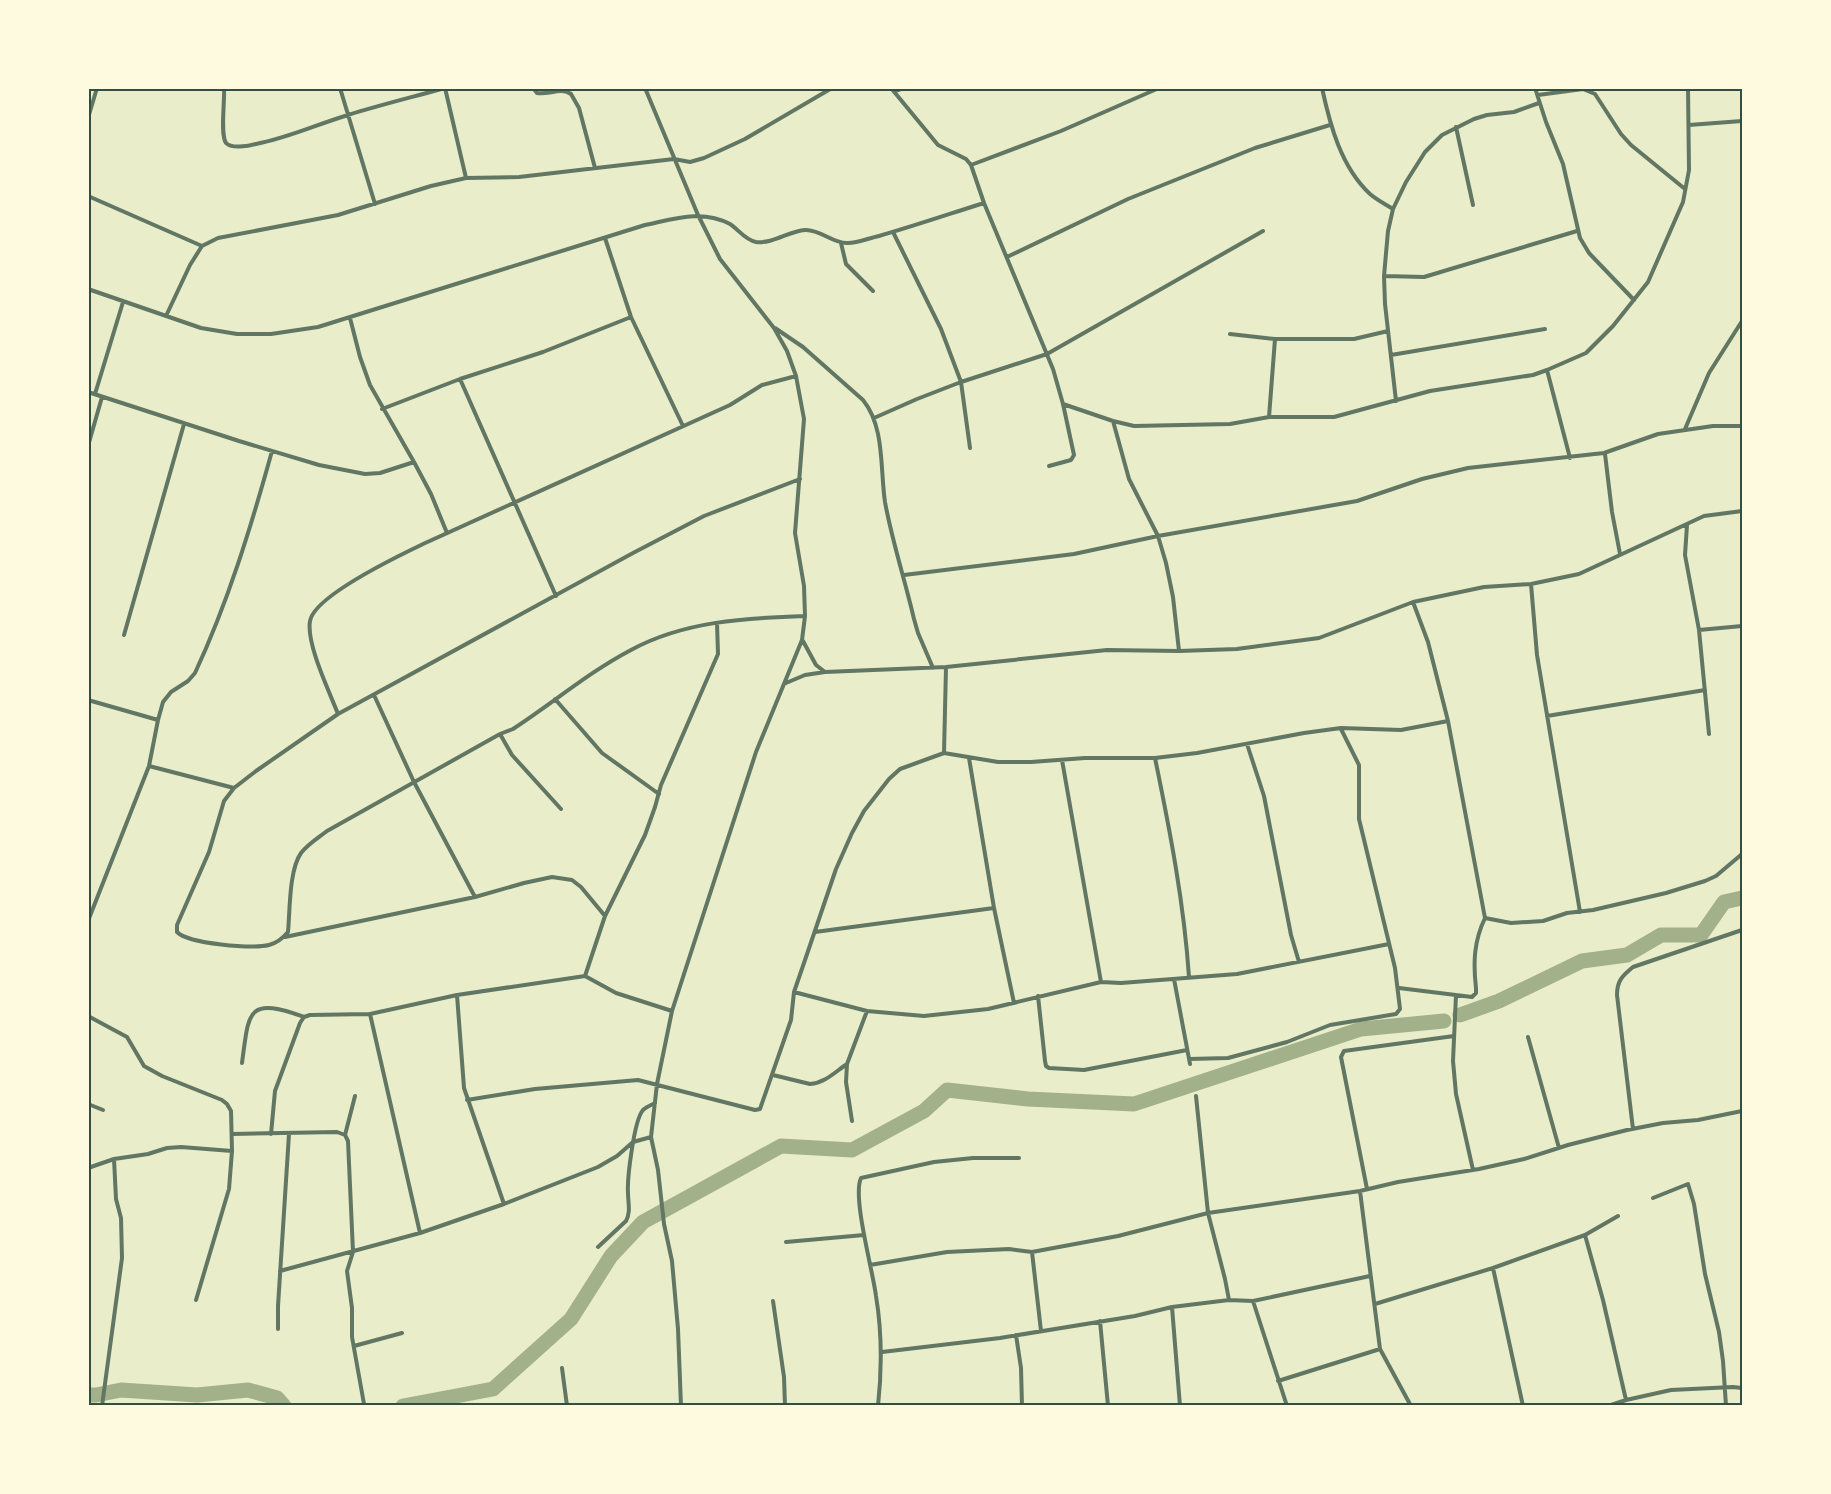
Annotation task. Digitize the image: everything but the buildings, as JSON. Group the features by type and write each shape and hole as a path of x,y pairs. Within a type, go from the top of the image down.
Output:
{"street":[{"path":"88,118 97,88"},
{"path":"224,88 223,134 228,145 244,146 266,142 348,115 445,88 466,178"},
{"path":"340,88 375,204"},
{"path":"533,88 537,93 543,94 562,91 572,94 579,108 595,168"},
{"path":"645,88 698,215 720,259 774,328 787,351 796,376 804,419 795,533 804,586 805,616 802,640 756,752 672,1011 657,1084 651,1137 672,1261 681,1406"},
{"path":"166,316 190,265 202,246 218,238 338,214 466,178 519,177 674,159 690,162 745,139 832,88"},
{"path":"904,88 893,90 923,128 938,145 966,159 970,165 1047,354 1063,404 1074,455 1071,460 1049,466"},
{"path":"970,165 1061,131 1159,88"},
{"path":"1322,88 1330,125 1347,163 1367,192 1393,209"},
{"path":"1535,88 1563,164 1577,231 1589,253 1634,300"},
{"path":"1063,404 1134,426 1230,424 1269,417 1334,417 1441,389 1513,379 1547,370 1586,353 1613,326 1648,282 1683,202 1689,170 1688,88"},
{"path":"1538,95 1583,89 1595,94 1621,134 1631,145 1685,189"},
{"path":"1396,401 1384,304 1388,231 1393,209 1406,182 1425,152 1442,135 1480,117 1514,112 1539,103"},
{"path":"1689,125 1743,122"},
{"path":"1007,257 1128,199 1256,148 1330,125"},
{"path":"1456,127 1473,205"},
{"path":"88,196 202,246"},
{"path":"88,289 201,328 237,334 271,334 318,327 645,225 698,215 716,217 757,242 805,230 815,231 841,243 850,243 984,203"},
{"path":"874,418 961,382 1047,354 1263,231"},
{"path":"1384,276 1424,277 1577,231"},
{"path":"893,232 941,329 961,382 970,448"},
{"path":"605,238 631,317 683,426"},
{"path":"841,243 846,264 873,291"},
{"path":"95,394 123,302"},
{"path":"382,409 460,379 543,352 631,317"},
{"path":"350,318 370,385 431,494 447,533"},
{"path":"1685,429 1709,373 1743,321"},
{"path":"774,328 803,347 863,400 874,418 886,502 918,633 933,668"},
{"path":"1391,355 1545,328"},
{"path":"1230,334 1275,339 1354,339 1388,331"},
{"path":"1269,417 1275,339"},
{"path":"1547,370 1570,458"},
{"path":"338,714 311,640 309,622 313,612 363,575 447,533 730,405 762,385 796,376"},
{"path":"460,379 556,596"},
{"path":"88,392 319,465 364,474 381,473 414,462"},
{"path":"88,446 102,397"},
{"path":"1113,421 1129,479 1158,536 1173,597 1179,651"},
{"path":"124,635 184,423"},
{"path":"904,575 1074,554 1158,536 1351,502 1422,479 1468,468 1604,453 1658,434 1685,429 1743,426"},
{"path":"88,921 149,766 163,702 171,692 188,681 195,673 224,604 253,519 272,451"},
{"path":"1604,453 1620,554"},
{"path":"605,916 581,887 572,880 562,877 543,878 475,897 283,938 269,945 241,946 201,941 181,936 177,932 177,925 209,852 224,801 234,788 338,714 704,516 800,478"},
{"path":"785,684 805,675 825,672 946,668 1107,650 1238,649 1319,638 1413,602 1484,587 1531,584 1579,574 1704,516 1743,511"},
{"path":"1687,524 1685,555 1699,630 1709,734"},
{"path":"1531,584 1547,716 1580,912"},
{"path":"1399,988 1472,997 1476,993 1475,946 1485,918 1448,721 1428,642 1413,602"},
{"path":"283,938 288,932 294,868 300,854 310,843 327,831 500,734 513,729 631,650 675,632 717,623 753,617 805,616"},
{"path":"585,976 605,916 645,834 659,794 718,654 717,623"},
{"path":"1699,630 1743,626"},
{"path":"802,640 816,664 825,672"},
{"path":"944,753 946,668"},
{"path":"1547,716 1705,690"},
{"path":"374,695 414,782 475,897"},
{"path":"555,699 602,753 659,794"},
{"path":"88,700 158,720"},
{"path":"467,1100 535,1089 638,1080 755,1110 760,1109 791,1020 794,992 836,869 864,811 889,779 900,769 944,753 998,762 1155,758 1341,728 1401,730 1448,721"},
{"path":"1174,979 1190,1062 1228,1058 1287,1042 1330,1025 1396,1014 1400,1009 1399,988 1359,819 1359,765 1341,728"},
{"path":"500,734 512,755 561,809"},
{"path":"1246,744 1264,796 1299,962"},
{"path":"969,758 994,908 1014,1003"},
{"path":"1155,758 1177,867 1186,929 1189,977"},
{"path":"1062,760 1101,982"},
{"path":"149,766 234,788"},
{"path":"1485,918 1522,923 1543,921 1567,913 1666,893 1705,881 1729,867 1743,854"},
{"path":"815,932 994,908"},
{"path":"1634,1129 1617,995 1617,985 1621,976 1633,967 1743,930"},
{"path":"794,992 867,1011 924,1016 988,1009 1101,982 1121,983 1237,974 1389,944"},
{"path":"242,1063 250,1014 255,1010 275,1009 304,1017 370,1014 457,995 585,976 616,993 672,1011"},
{"path":"457,995 462,1074 467,1100 504,1204"},
{"path":"1456,995 1453,1061 1456,1094 1473,1170"},
{"path":"1038,996 1045,1061 1049,1068 1084,1070 1187,1050"},
{"path":"852,1121 846,1082 847,1064 854,1040 867,1011"},
{"path":"370,1014 420,1233"},
{"path":"88,1016 127,1037 144,1065 162,1076 227,1104 231,1111 232,1151 229,1190 196,1300"},
{"path":"271,1134 275,1091 304,1017"},
{"path":"1367,1189 1341,1057 1344,1050 1454,1036"},
{"path":"1528,1037 1559,1148"},
{"path":"773,1075 816,1084 847,1064"},
{"path":"355,1096 345,1135 348,1142 353,1252 347,1271 352,1308 351,1327 364,1404"},
{"path":"1196,1096 1208,1213 1229,1300"},
{"path":"598,1247 629,1216 628,1191 633,1142 643,1109 655,1103"},
{"path":"88,1104 103,1110"},
{"path":"870,1265 947,1252 1009,1249 1032,1252 1118,1236 1208,1213 1360,1191 1473,1170 1524,1159 1634,1129 1743,1111"},
{"path":"232,1134 337,1132 345,1135"},
{"path":"278,1329 289,1134"},
{"path":"280,1271 420,1233 504,1204 598,1167 617,1156 633,1142 651,1137"},
{"path":"88,1168 114,1159 181,1147 232,1151"},
{"path":"878,1406 882,1352 876,1295 864,1235 858,1184 861,1178 934,1162 973,1158 1019,1158"},
{"path":"102,1404 122,1258 122,1218 116,1199 114,1159"},
{"path":"1653,1198 1688,1184 1719,1332 1726,1406"},
{"path":"1360,1191 1380,1349 1411,1406"},
{"path":"1374,1304 1493,1268 1585,1235 1618,1216"},
{"path":"786,1242 864,1235"},
{"path":"1585,1235 1598,1280 1626,1401"},
{"path":"1032,1252 1041,1331"},
{"path":"1493,1268 1523,1406"},
{"path":"882,1352 1016,1335 1136,1316 1172,1307 1229,1300 1253,1301 1370,1276"},
{"path":"773,1301 784,1377 785,1406"},
{"path":"1253,1301 1287,1406"},
{"path":"1172,1307 1180,1406"},
{"path":"1100,1321 1108,1406"},
{"path":"354,1346 402,1334"},
{"path":"1016,1335 1021,1368 1022,1406"},
{"path":"1278,1381 1380,1349"},
{"path":"562,1368 567,1406"},
{"path":"1608,1406 1671,1390 1743,1388"}],"waterway":[{"path":"1460,1015 1499,1001 1582,961 1627,955 1661,935 1701,935 1724,902 1742,898"},
{"path":"403,1406 493,1389 571,1319 611,1256 643,1222 781,1146 852,1150 924,1111 947,1090 1028,1099 1134,1104 1361,1029 1444,1021"},
{"path":"88,1395 121,1390 197,1395 248,1390 277,1398 284,1406"}]}
